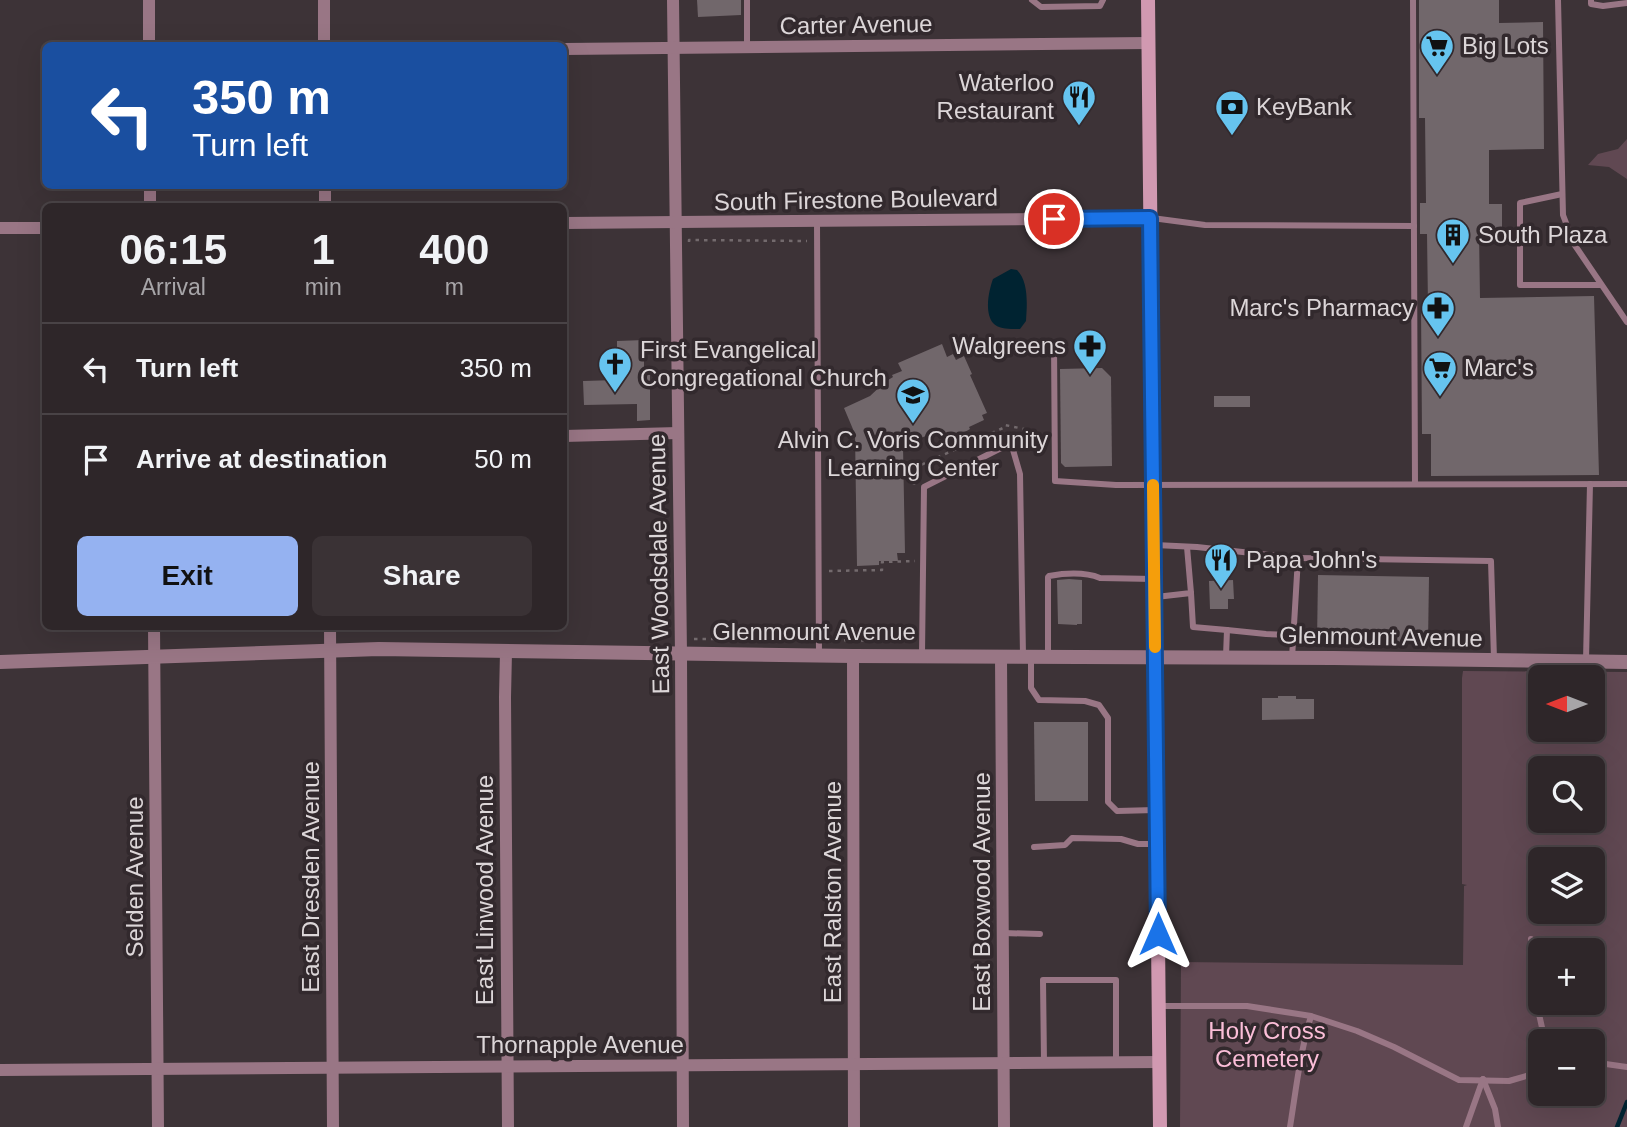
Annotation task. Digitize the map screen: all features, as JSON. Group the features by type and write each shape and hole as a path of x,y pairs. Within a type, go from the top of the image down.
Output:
{"main road":[{"path":"1147,0 1160,1127"}],"street":[{"path":"149,0 149,42"},
{"path":"324,0 324,42"},
{"name":"East Woodsdale Avenue","path":"673,0 681,654 683,1127"},
{"name":"Carter Avenue","path":"567,49 1148,43"},
{"name":"South Firestone Boulevard","path":"567,223 1150,218"},
{"path":"0,228 42,228"},
{"path":"567,436 678,433"},
{"name":"Selden Avenue","path":"154,630 158,1127"},
{"name":"East Dresden Avenue","path":"330,630 333,1127"},
{"name":"Glenmount Avenue","path":"0,662 380,649 853,656 923,648 1001,657 1627,662"},
{"name":"East Linwood Avenue","path":"506,652 508,1127"},
{"name":"East Ralston Avenue","path":"853,656 854,1127"},
{"name":"East Boxwood Avenue","path":"1001,657 1004,1127"},
{"name":"Thornapple Avenue","path":"0,1070 1160,1062"}],"lane":[{"path":"747,0 747,47"},
{"path":"1032,0 1041,7 1100,6 1102,0"},
{"path":"1413,0 1415,484"},
{"path":"1558,0 1563,215 1574,244 1627,321"},
{"path":"1591,0 1591,4 1603,6 1627,3"},
{"path":"1562,194 1520,203 1520,285 1601,285"},
{"path":"1150,218 1205,225 1414,226"},
{"path":"817,221 819,656"},
{"path":"1054,343 1055,481 1116,485 1627,484"},
{"path":"923,648 924,487 1011,443 1020,474 1027,657 1031,688 1039,700 1085,701 1099,705 1108,718 1108,802 1117,811 1157,810"},
{"path":"1586,662 1590,484"},
{"path":"1153,545 1298,558 1491,561 1494,661"},
{"path":"1187,547 1193,627 1293,635"},
{"path":"1292,658 1298,558"},
{"path":"1048,657 1049,576 1063,574 1154,579"},
{"path":"1154,598 1191,593"},
{"path":"1226,658 1227,629"},
{"path":"1034,847 1065,845 1072,838 1121,839 1138,844 1157,844"},
{"path":"1003,933 1040,934"},
{"path":"1045,1062 1043,980 1116,980 1116,1062"},
{"path":"1159,1006 1247,1006 1311,1016 1382,1041 1459,1080 1509,1081 1528,1075"},
{"path":"1290,1127 1299,1066 1311,1016"},
{"path":"1605,1064 1627,1067"},
{"path":"1466,1127 1483,1079"},
{"path":"1483,1079 1495,1109 1497,1127"}],"path":[{"path":"689,240 817,242"},
{"path":"914,495 914,468 1005,425 1024,429 1022,443"},
{"path":"818,572 882,570 882,562 923,561"},
{"path":"693,639 819,640 923,648"}],"green space":[{"path":"1627,139 1627,179 1609,167 1588,165 1598,154 1618,149"},
{"name":"Holy Cross Cemetery","path":"1463,671 1528,671 1528,742 1605,742 1605,672 1627,672 1627,1127 1180,1127 1181,962 1463,965 1464,886 1467,885 1462,884"}],"water":[{"path":"1011,269 1017,270 1021,275 1025,287 1026,321 1020,329 1006,329 993,323 988,307 993,279"}],"building":[{"path":"697,0 741,0 741,15 698,17"},
{"name":"South Plaza","path":"1419,0 1499,0 1499,23 1543,22 1544,149 1489,150 1489,204 1502,204 1502,232 1479,232 1480,298 1594,296 1599,475 1431,476 1431,434 1422,434 1421,306 1428,306 1427,234 1420,234 1420,203 1426,203 1425,118 1419,118"},
{"path":"644,340 644,375 650,375 650,420 637,421 637,404 584,405 583,381 617,380 617,341"},
{"path":"942,344 947,357 953,354 956,360 964,356 987,413 982,415 984,420 953,439 941,442 937,431 903,446 905,553 897,553 898,561 879,561 879,565 857,566 855,434 844,408 870,396 893,377 892,375 902,371 898,363"},
{"path":"1102,368 1111,377 1112,466 1065,467 1061,463 1060,369"},
{"path":"1214,396 1250,396 1250,407 1214,407"},
{"path":"1318,575 1429,577 1428,643 1317,641"},
{"path":"1057,580 1082,580 1082,624 1058,624"},
{"name":"Papa John's","path":"1233,580 1234,599 1228,599 1228,609 1210,609 1209,581"},
{"path":"1278,696 1314,699 1314,719 1262,720 1262,698"},
{"path":"1034,722 1088,722 1088,801 1035,801"}],"waterway":[{"path":"1617,1127 1627,1102"}],"slow traffic":[{"path":"1153,485 1155,647"}],"place":[{"name":"Big Lots","path":"1437,76"},
{"name":"Waterloo Restaurant","path":"1079,127"},
{"name":"KeyBank","path":"1232,137"},
{"name":"South Plaza","path":"1453,265"},
{"name":"Marc's Pharmacy","path":"1438,338"},
{"name":"Walgreens","path":"1090,376"},
{"name":"First Evangelical Congregational Church","path":"615,394"},
{"name":"Marc's","path":"1440,398"},
{"name":"Alvin C. Voris Community Learning Center","path":"913,425"},
{"name":"Papa John's","path":"1221,590"}],"route":[{"path":"1054,219 1150,218 1158,934"}]}
